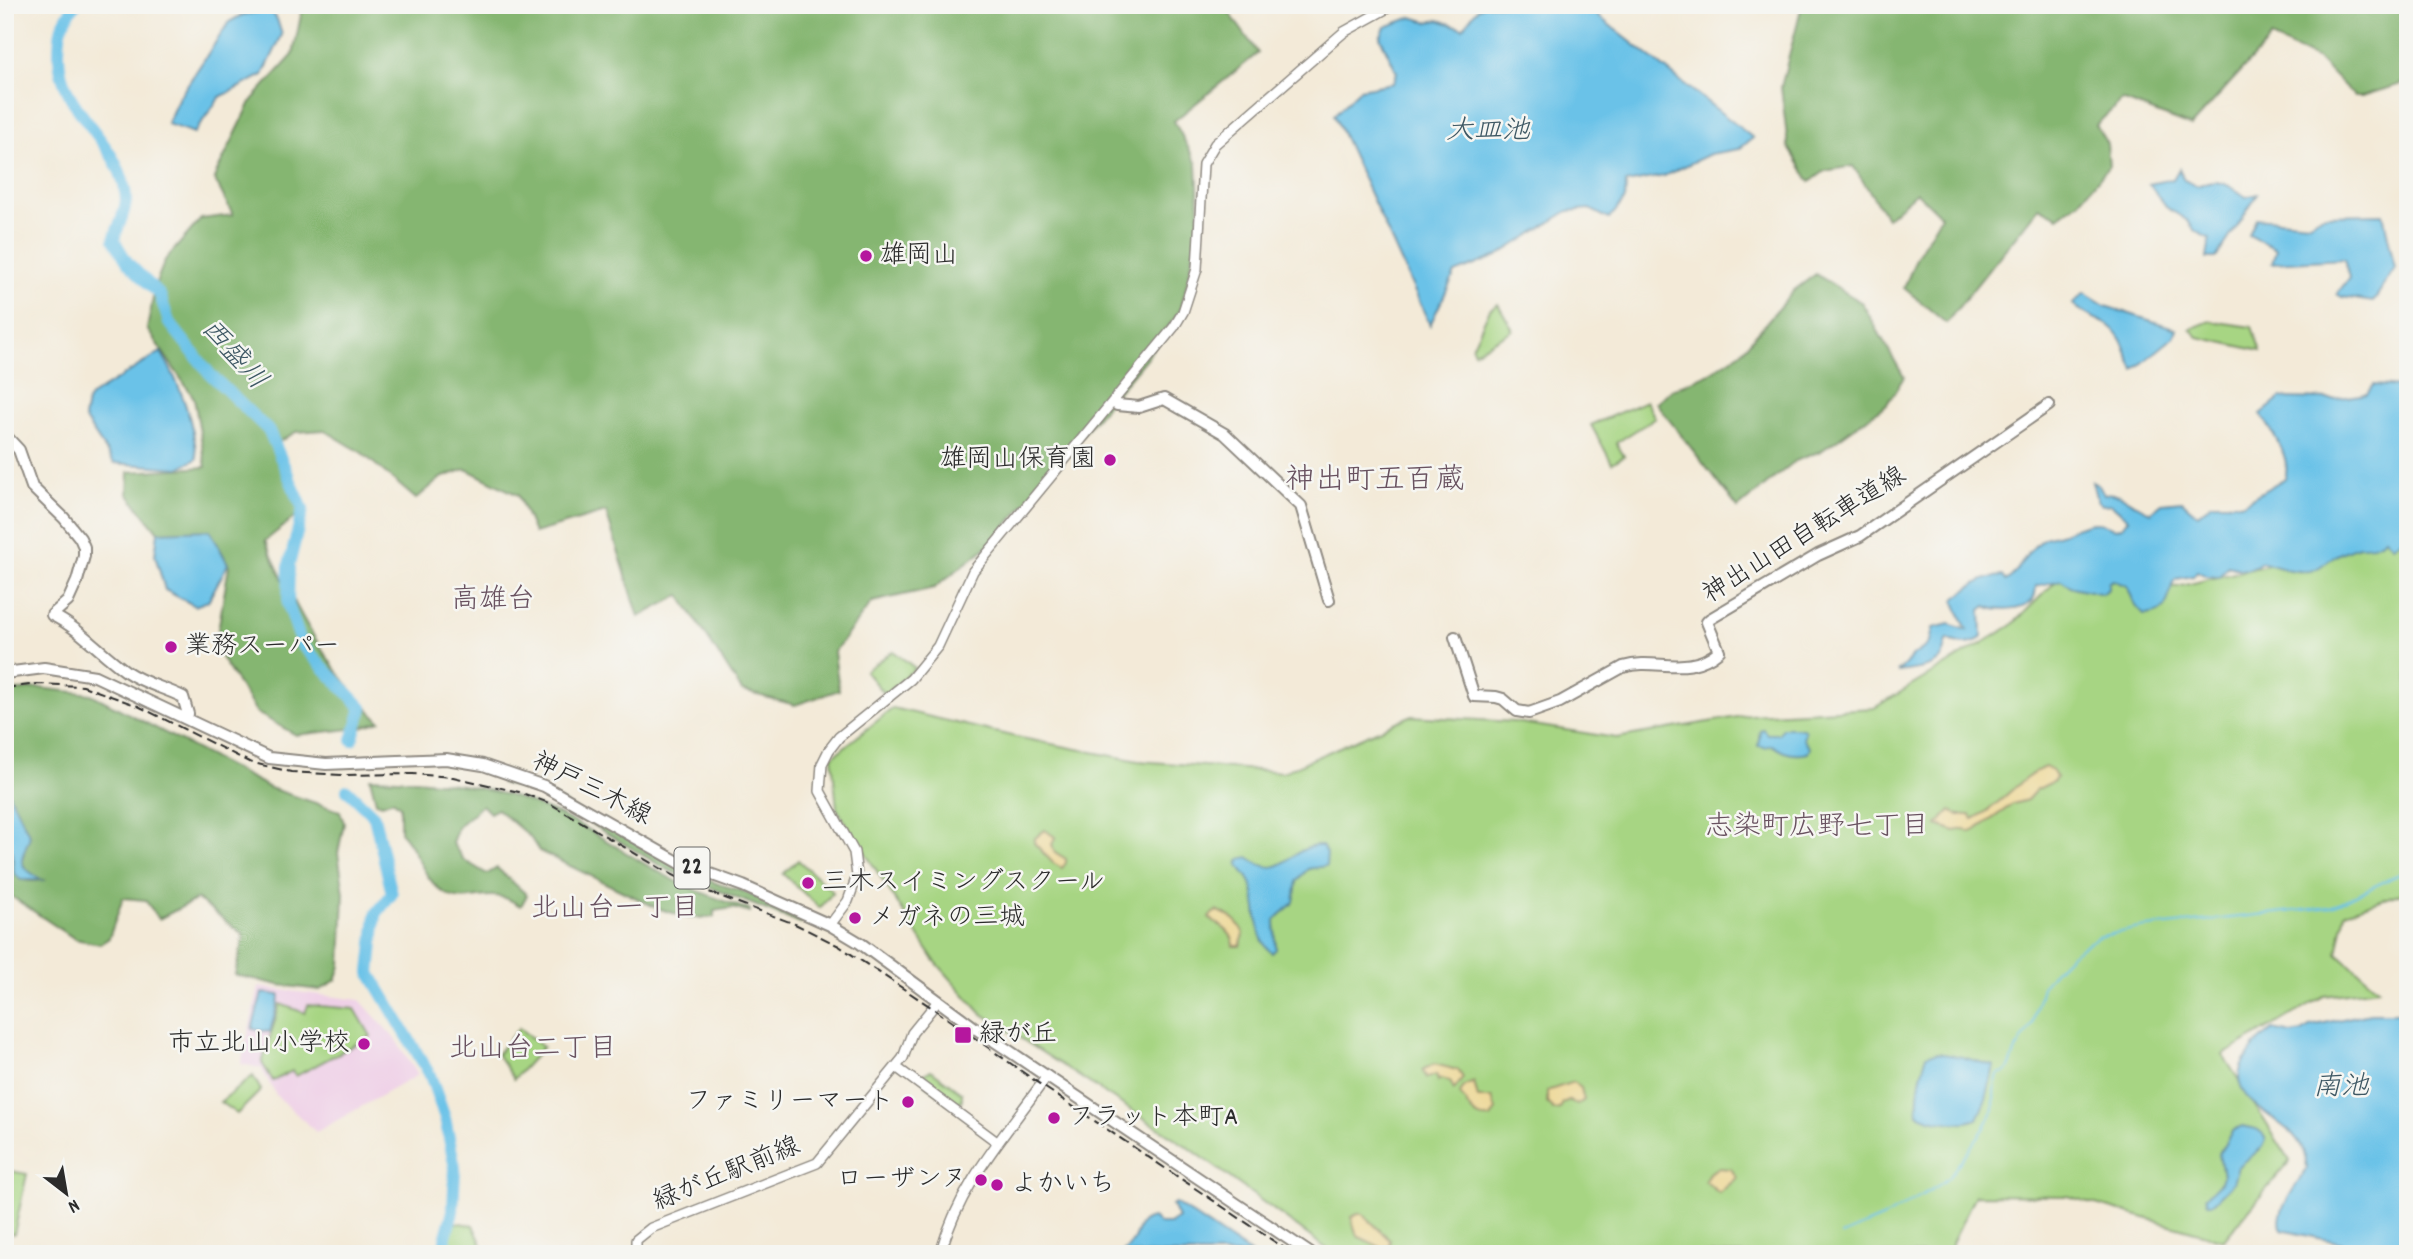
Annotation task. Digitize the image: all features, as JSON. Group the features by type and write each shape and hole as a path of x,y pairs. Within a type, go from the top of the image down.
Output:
{"main road":[{"path":"1117,405 1139,407 1164,399 1225,434 1301,506 1329,600"},
{"name":"神出山田自転車道線","path":"1455,638 1474,696 1503,699 1522,713 1560,702 1633,664 1684,667 1718,651 1707,627 1710,619 1818,555 1860,536 2049,405"},
{"path":"5,435 19,450 32,487 80,538 84,547 77,581 68,601 52,615 65,621 130,674 183,697 188,716"},
{"name":"神戸三木線","path":"5,673 44,668 95,677 188,716 269,758 326,764 446,759 483,765 544,786 680,863 743,886 830,925 860,943 938,1001 1311,1254"}],"street":[{"path":"830,925 848,901 857,876 854,852 820,791 822,764 829,750 839,737 911,679 938,646 973,571 1174,327 1183,312 1197,269 1203,164 1216,144 1344,32 1393,5"},
{"name":"緑が丘駅前線","path":"636,1254 636,1240 650,1228 817,1163 903,1058 912,1033 938,1001"},
{"path":"896,1067 997,1142"},
{"path":"940,1254 947,1228 968,1185 1047,1076"}],"shaded area":[{"path":"259,987 360,1000 396,1040 418,1075 316,1132 276,1095 261,1068 241,1064"}],"green space":[{"path":"303,5 1116,5 1123,10 1142,5 1224,5 1258,53 1174,121 1197,164 1200,226 1181,309 1147,357 993,542 934,588 872,602 834,652 839,690 795,705 742,691 680,595 639,617 606,512 534,533 518,495 466,469 441,478 416,499 362,453 324,430 296,432 279,442 300,513 265,541 300,613 328,659 361,702 380,721 359,728 296,735 257,713 215,648 229,566 210,531 158,532 128,494 129,472 206,467 194,398 147,329 156,283 165,260 201,219 233,215 214,178 252,100 293,55"},
{"path":"1802,5 2408,5 2408,46 2404,55 2408,57 2408,82 2354,96 2318,59 2271,38 2191,126 2122,100 2096,125 2107,144 2109,166 2080,201 2058,217 2039,207 1946,323 1904,288 1917,256 1941,216 1916,192 1887,218 1853,166 1825,171 1810,182 1788,146 1781,87"},
{"path":"1816,274 1862,303 1904,377 1887,404 1821,451 1795,461 1738,508 1656,403 1671,390 1710,373 1741,352 1793,291"},
{"path":"1498,304 1513,330 1474,352 1472,347 1490,309"},
{"path":"2210,321 2252,327 2261,351 2198,337 2190,329"},
{"path":"1646,401 1655,418 1616,443 1624,456 1612,463 1591,425"},
{"path":"2408,531 2408,891 2345,912 2337,953 2379,989 2324,996 2223,1055 2290,1161 2224,1240 2067,1196 1975,1195 1952,1243 1952,1254 1334,1254 1191,1149 980,1012 934,960 837,809 832,757 893,708 1016,737 1138,761 1283,772 1410,716 1515,722 1616,738 1749,715 1874,708 2011,626 2062,575 2177,587"},
{"path":"893,651 915,668 885,695 865,671"},
{"path":"39,688 91,694 270,788 340,811 344,823 338,853 344,893 341,966 336,980 320,990 279,985 235,975 244,935 197,899 159,919 145,900 123,898 109,938 100,944 75,939 5,892 5,843 17,876 30,881 43,880 32,875 24,866 23,856 30,835 8,792 5,792 5,692"},
{"path":"501,776 543,791 672,864 801,916 801,924 668,870 562,807 535,793 501,783"},
{"path":"370,778 463,785 508,795 553,812 672,879 750,910 750,913 733,908 714,911 714,917 689,918 657,908 539,851 530,837 497,809 490,813 482,805 458,826 452,843 464,860 487,874 497,868 527,895 521,906 506,898 494,896 453,897 431,881 400,832 400,806 393,800 382,804 376,802"},
{"name":"三木スイミングスクール","path":"798,860 833,892 820,908 783,874"},
{"path":"280,1004 305,1013 308,1005 355,1009 371,1036 296,1076 292,1071 273,1081 262,1063"},
{"path":"519,1028 543,1047 514,1079 497,1054"},
{"path":"931,1070 962,1093 962,1101 954,1105 925,1084 923,1075"},
{"path":"253,1076 261,1090 237,1114 220,1102"},
{"path":"5,1170 27,1174 14,1234 5,1232"},
{"path":"452,1222 473,1225 486,1254 453,1254 446,1240"}],"sand":[{"path":"2045,767 2054,774 2054,781 2036,790 2027,800 2013,804 1976,830 1955,831 1937,825 1951,810 1959,815 1970,815 1973,819 1983,814 2026,778"},
{"path":"1045,830 1055,837 1052,845 1055,852 1066,859 1062,868 1053,863 1034,843 1035,838"},
{"path":"1217,911 1230,916 1240,926 1244,935 1240,946 1234,946 1229,933 1209,918"},
{"path":"1434,1064 1458,1070 1463,1078 1454,1090 1450,1081 1438,1081 1436,1075 1427,1078 1422,1070"},
{"path":"1474,1082 1478,1098 1492,1098 1496,1110 1491,1118 1476,1115 1460,1094 1464,1086"},
{"path":"1573,1082 1581,1088 1584,1100 1577,1105 1569,1100 1563,1103 1560,1109 1554,1110 1547,1103 1547,1091"},
{"path":"1718,1168 1731,1169 1737,1178 1719,1193 1705,1181 1709,1173"},
{"path":"1363,1214 1390,1240 1390,1247 1382,1248 1357,1236 1351,1217"}],"water":[{"name":"大皿池","path":"1485,5 1584,5 1753,138 1739,149 1710,154 1664,176 1626,183 1625,199 1609,219 1590,209 1568,211 1497,256 1455,273 1430,325 1334,115 1360,89 1393,83 1397,72 1380,37 1385,27 1412,17 1428,22 1439,20 1463,28 1478,8"},
{"path":"269,10 277,19 282,35 263,75 220,97 194,133 167,124 178,99 229,22 242,15"},
{"path":"2179,169 2184,180 2197,186 2217,182 2228,185 2246,197 2258,194 2216,258 2207,258 2210,239 2195,231 2188,221 2166,207 2149,184 2173,179"},
{"path":"2383,214 2395,268 2373,302 2337,294 2349,278 2344,259 2272,263 2276,249 2249,235 2256,218 2310,223 2323,215"},
{"path":"2084,293 2105,306 2177,329 2174,337 2134,370 2112,328 2073,304"},
{"path":"161,352 185,404 197,459 179,468 114,463 84,418 87,402 91,396"},
{"path":"2373,385 2404,387 2408,390 2408,536 2393,546 2385,538 2374,545 2347,550 2310,571 2279,568 2261,562 2246,570 2228,566 2220,577 2206,576 2197,571 2193,576 2176,579 2163,608 2153,614 2144,615 2135,605 2127,586 2112,580 2103,594 2072,587 2061,580 2036,586 2034,599 2027,605 2009,610 1986,606 1981,610 1982,636 1975,642 1962,644 1948,639 1940,660 1923,668 1897,672 1927,646 1933,628 1949,624 1967,630 1954,600 1982,581 2003,576 2006,581 2041,540 2095,523 2115,529 2122,527 2128,519 2111,504 2102,505 2097,501 2092,481 2099,485 2104,494 2123,497 2151,512 2162,503 2182,501 2198,515 2212,503 2243,503 2285,478 2286,462 2283,454 2261,414 2281,398 2334,399 2367,394"},
{"path":"210,530 228,564 208,601 195,606 165,590 155,555 158,532"},
{"path":"1782,728 1803,728 1803,739 1810,748 1808,753 1789,753 1772,745 1758,746 1760,730 1763,729 1767,734 1779,734"},
{"path":"8,792 30,836 22,862 27,870 42,880 21,880 14,873 12,852 5,842 5,794"},
{"path":"1322,846 1327,853 1326,866 1308,869 1297,882 1294,902 1275,920 1276,949 1272,953 1262,939 1250,880 1238,864 1240,859 1248,857 1259,864 1277,866 1297,853"},
{"path":"262,993 280,995 270,1032 252,1029"},
{"name":"南池","path":"2370,1013 2399,1013 2408,1018 2408,1254 2367,1254 2360,1247 2282,1230 2280,1223 2284,1207 2307,1168 2305,1156 2296,1138 2253,1103 2240,1083 2240,1071 2247,1057 2258,1042 2273,1030 2292,1034 2311,1026"},
{"path":"1937,1053 1994,1066 1986,1099 1977,1119 1947,1122 1918,1114 1918,1092 1927,1055"},
{"path":"2242,1126 2257,1129 2262,1133 2266,1140 2263,1147 2238,1167 2233,1183 2213,1203 2208,1203 2206,1196 2221,1182 2223,1176 2219,1154 2233,1130"},
{"path":"1175,1203 1251,1254 1122,1254 1145,1221 1153,1218 1160,1224 1169,1224 1178,1218 1172,1205"}],"waterway":[{"name":"西盛川","path":"75,5 60,34 62,76 69,95 115,161 123,179 126,204 114,240 128,263 160,295 169,322 210,374 269,431 303,509 289,565 288,604 302,645 362,708 352,740"},
{"name":"西盛川","path":"347,790 374,816 392,894 376,914 370,973 430,1075 445,1118 455,1168 453,1211 445,1240 451,1254"},
{"path":"1842,1235 1887,1216 1948,1178 1984,1129 1994,1109 1994,1090 1998,1074 2009,1068 2017,1048 2032,1025 2042,987 2071,954 2098,937 2139,928 2331,907 2408,870"}],"railway":[{"path":"5,688 37,684 83,686 138,706 249,762 291,772 453,777 519,792 549,803 665,871 706,891 795,924 839,946 1293,1254"}],"place":[{"name":"雄岡山","path":"866,256"},
{"name":"雄岡山保育園","path":"1110,460"},
{"name":"業務スーパー","path":"171,647"},
{"name":"三木スイミングスクール","path":"808,883"},
{"name":"メガネの三城","path":"855,918"},
{"name":"緑が丘","path":"963,1035"},
{"name":"市立北山小学校","path":"364,1044"},
{"name":"ファミリーマート","path":"908,1102"},
{"name":"フラット本町A","path":"1054,1118"},
{"name":"ローザンヌ","path":"981,1180"},
{"name":"よかいち","path":"997,1185"}],"district":[{"name":"神出町五百蔵","path":"1375,482"},
{"name":"高雄台","path":"493,602"},
{"name":"志染町広野七丁目","path":"1817,829"},
{"name":"北山台一丁目","path":"615,911"},
{"name":"北山台二丁目","path":"533,1051"}]}
